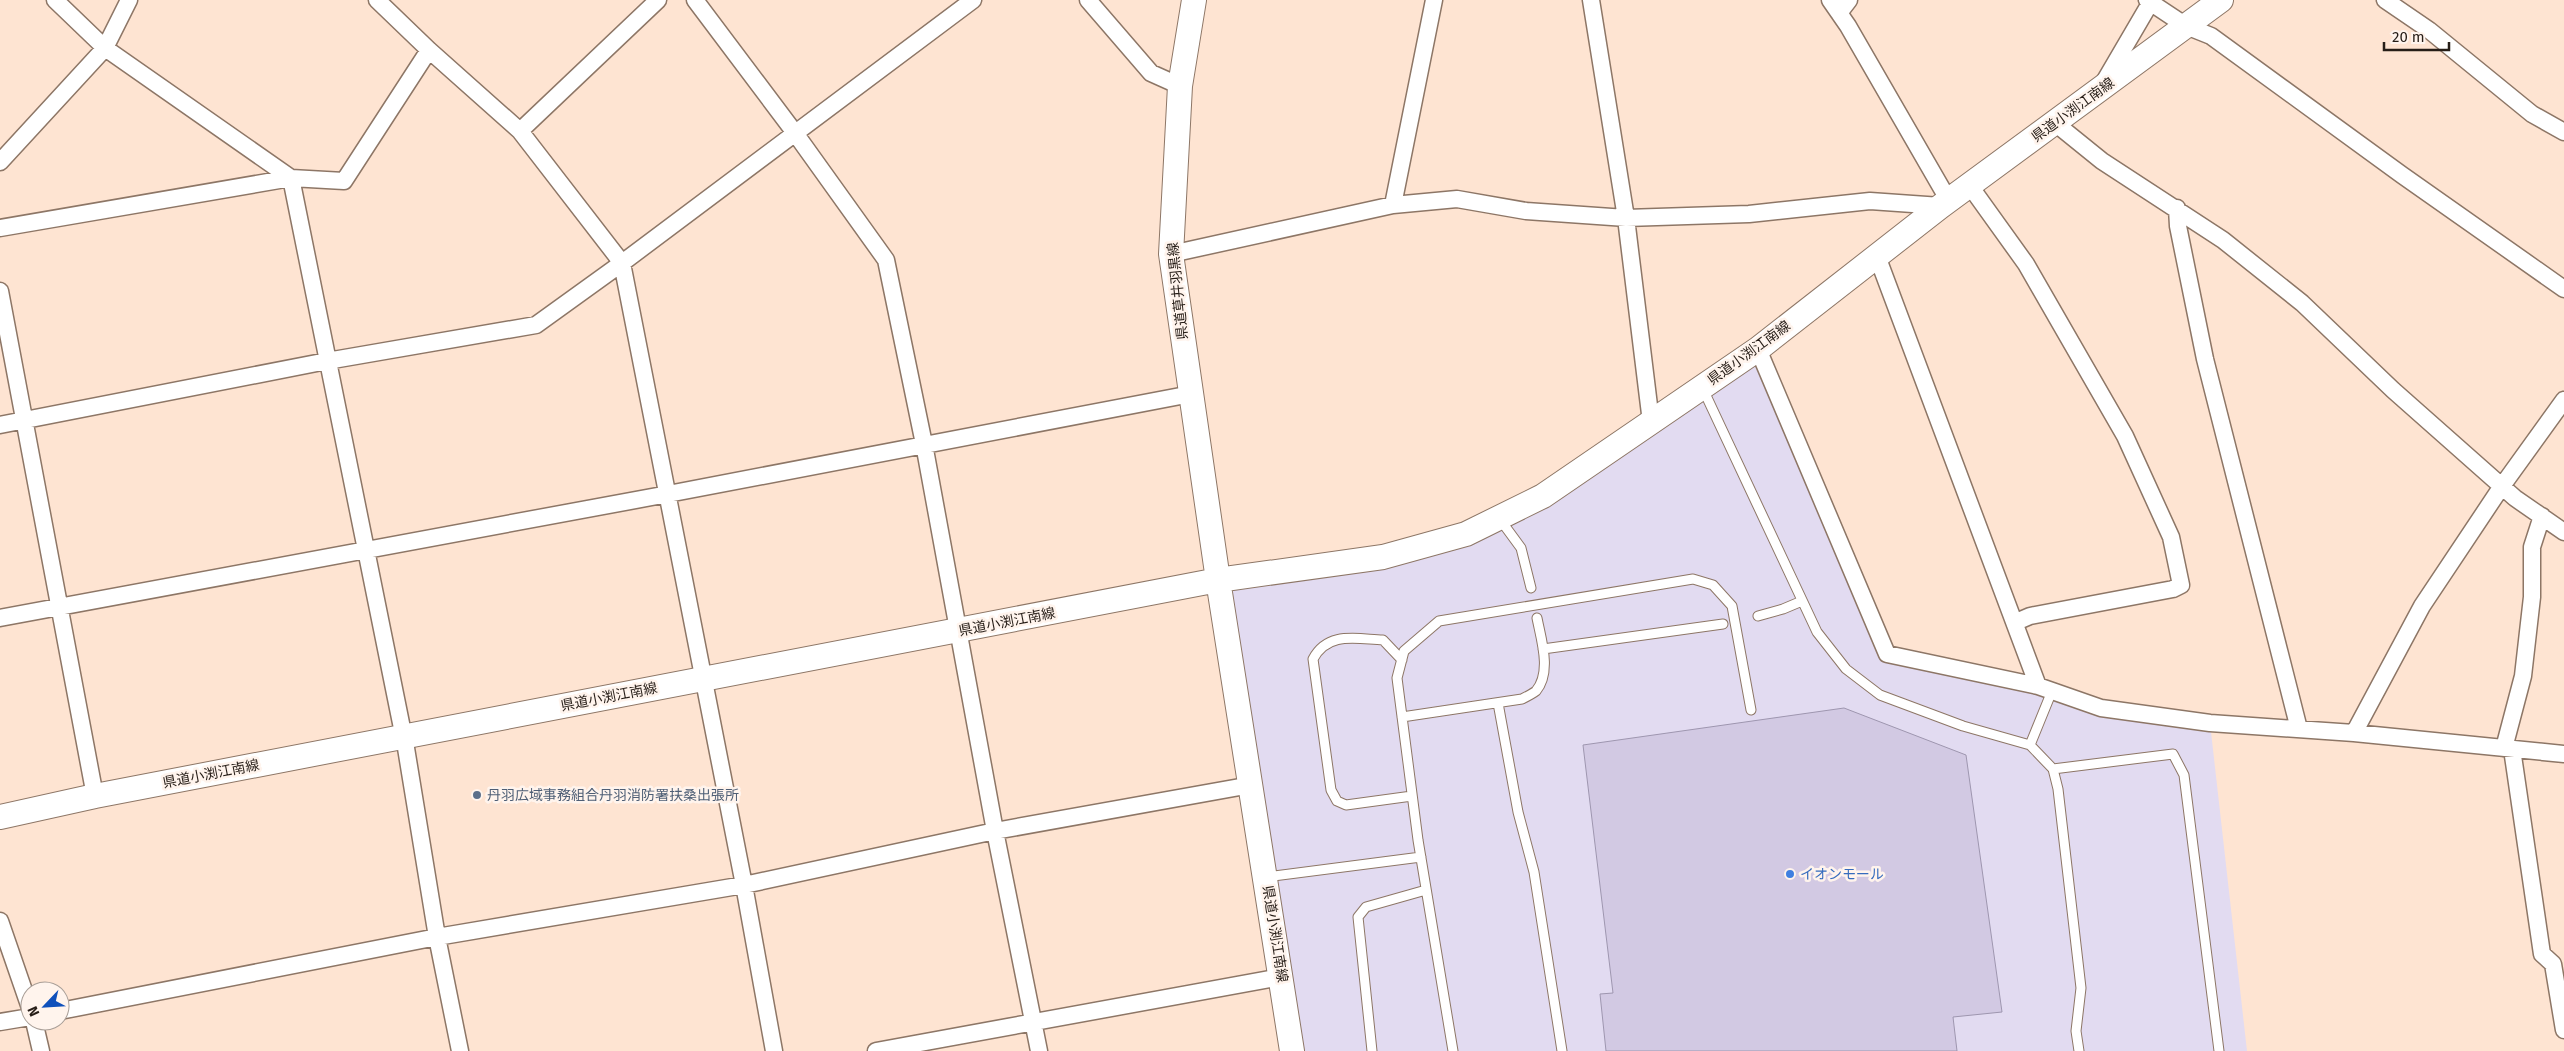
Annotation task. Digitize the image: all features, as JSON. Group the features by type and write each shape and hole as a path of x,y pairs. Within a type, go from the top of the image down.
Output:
{"main road":[{"name":"県道草井羽黒線","path":"1194,0 1180,86 1171,254 1218,580"},
{"name":"県道小渕江南線","path":"0,817 95,796 1218,580 1383,557 1466,534 1543,496 1758,349 1945,204 2221,0"},
{"name":"県道小渕江南線","path":"1218,580 1292,1051"}],"street":[{"path":"55,0 105,48 292,178 402,737 437,937 460,1051"},
{"path":"0,162 105,48 130,0"},
{"path":"377,0 429,50 520,131 622,263 668,494 702,679 744,885 774,1051"},
{"path":"520,131 658,0"},
{"path":"695,0 795,133 886,260 924,444 994,831 1040,1051"},
{"path":"0,425 328,361 536,325 622,263 973,0"},
{"path":"1088,0 1151,73 1180,86"},
{"path":"1393,205 1434,0"},
{"path":"1591,0 1626,218 1651,422"},
{"path":"2385,0 2429,30 2532,114 2564,132"},
{"path":"2099,91 2150,1 2186,26 2211,36 2402,175 2564,289"},
{"path":"1839,4 1945,204"},
{"path":"0,228 292,178 344,181 429,50"},
{"path":"2055,123 2102,161 2223,240 2302,302 2393,390 2502,486 2564,532"},
{"path":"1970,186 2026,264 2125,436 2171,537 2182,585 2173,589 2030,616 2016,622"},
{"path":"1171,254 1393,205 1457,199 1526,211 1626,218 1749,214 1870,201 1945,204"},
{"path":"2176,208 2205,359 2299,729"},
{"path":"1877,256 2016,622 2045,688"},
{"path":"0,292 95,796"},
{"path":"1758,349 1887,654 2045,688 2101,708 2210,723 2354,733 2564,754"},
{"path":"0,618 668,494 1191,394"},
{"path":"2354,733 2422,606 2502,486 2564,400"},
{"path":"2542,516 2532,547 2532,597 2523,676 2508,748 2542,954 2553,964 2564,1030"},
{"path":"70,1009 437,937 744,885 994,831 1251,785"},
{"path":"0,921 21,981"},
{"path":"876,1051 1281,976"},
{"path":"0,1022 20,1019"},
{"path":"36,1031 41,1051"}],"lane":[{"path":"1702,387 1817,632 1846,669 1880,695 1964,726 2030,745 2053,769 2058,789 2081,988 2076,1031 2079,1051"},
{"path":"1499,518 1521,548 1531,588"},
{"path":"1453,1051 1421,857 1397,678 1404,651 1439,621 1692,579 1714,585 1732,606 1751,710"},
{"path":"1758,616 1783,609 1802,600"},
{"path":"1402,717 1522,699 1535,691 1544,675 1543,648 1537,618"},
{"path":"1543,648 1723,624"},
{"path":"1402,660 1383,640 1336,639 1319,647 1313,659 1332,790 1337,801 1346,805 1412,796"},
{"path":"2030,745 2045,688"},
{"path":"1498,703 1518,812 1534,872 1562,1051"},
{"path":"2053,769 2173,754 2184,775 2219,1051"},
{"path":"1266,877 1421,857"},
{"path":"1372,1051 1358,917 1366,906 1426,890"}],"shaded area":[{"path":"1758,349 1887,654 2101,708 2210,723 2247,1051 1288,1051 1218,580 1466,534"}],"building":[{"name":"イオンモール","path":"1844,708 1966,755 2002,1012 1953,1017 1957,1051 1606,1051 1600,994 1613,993 1583,745"}],"place":[{"name":"丹羽広域事務組合丹羽消防署扶桑出張所","path":"477,795"},
{"name":"イオンモール","path":"1790,874"}]}
